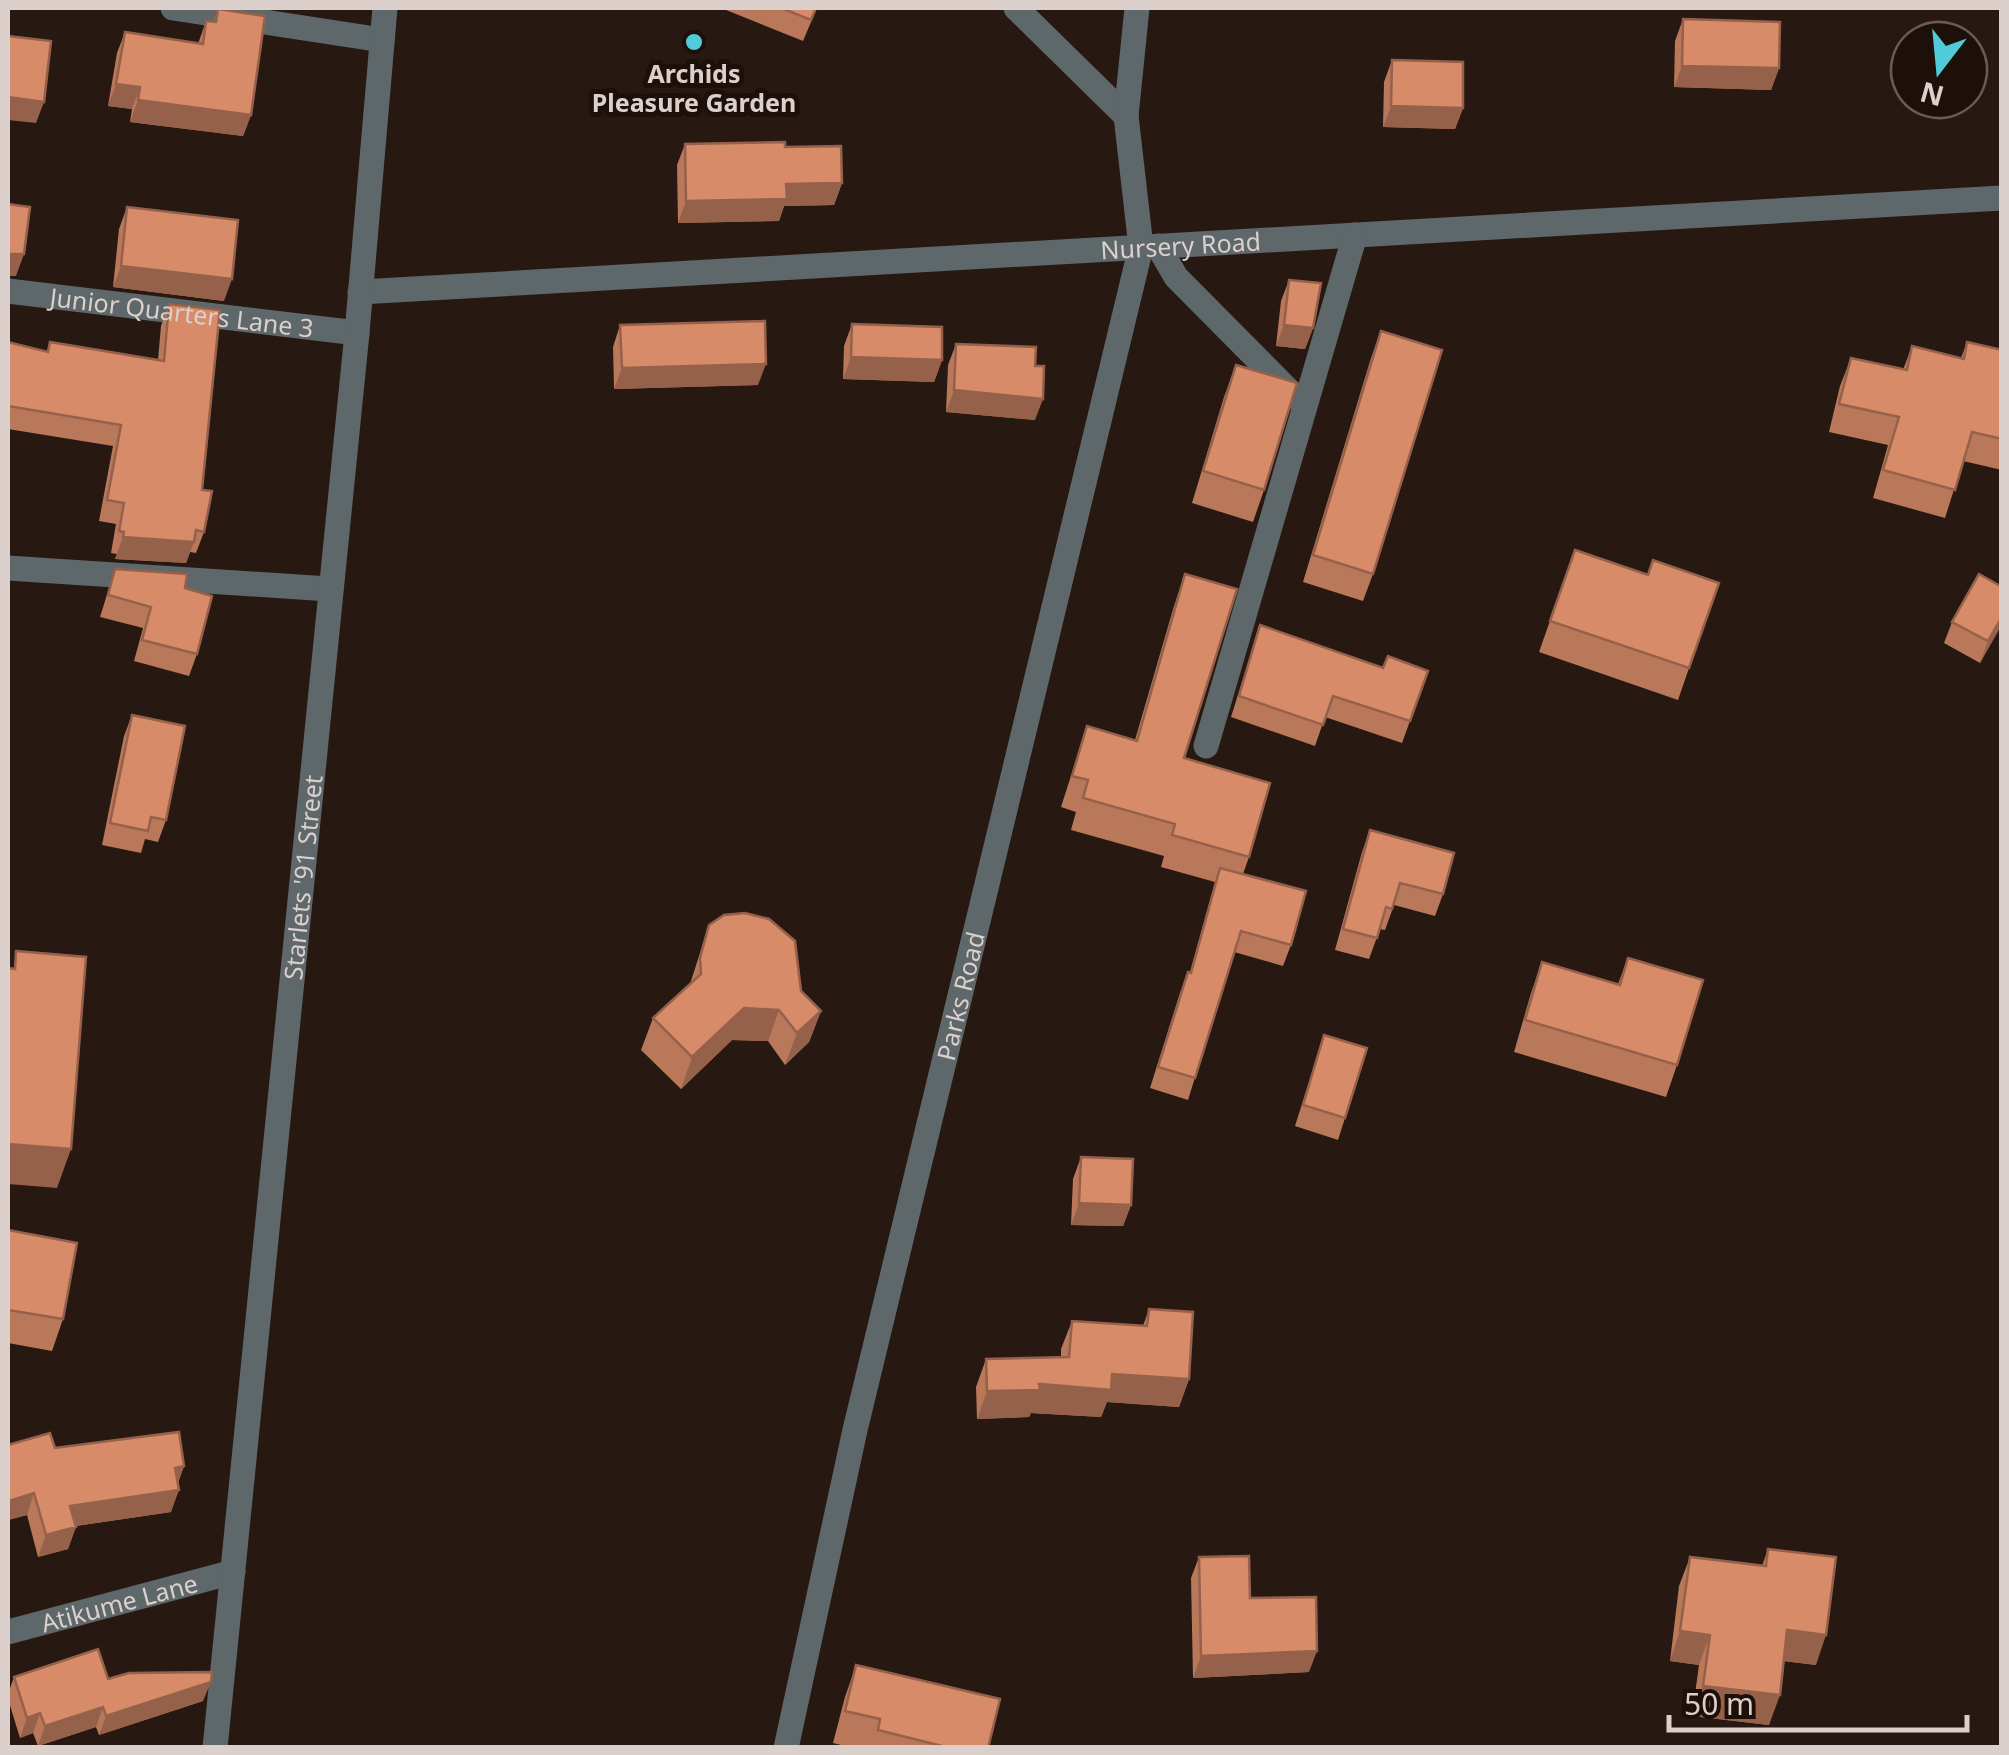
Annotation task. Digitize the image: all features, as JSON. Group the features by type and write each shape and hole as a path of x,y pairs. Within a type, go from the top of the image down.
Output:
{"street":[{"path":"173,8 382,40"},
{"name":"Starlets '91 Street","path":"215,1748 357,333 385,8"},
{"path":"1016,8 1126,116"},
{"path":"1137,8 1126,116 1149,247 1305,408"},
{"name":"Nursery Road","path":"360,292 2002,198"},
{"path":"1206,746 1356,235"},
{"name":"Parks Road","path":"786,1748 855,1430 1149,247"},
{"name":"Junior Quarters Lane 3","path":"8,291 357,333"},
{"path":"8,568 329,588"},
{"name":"Atikume Lane","path":"8,1632 232,1572"}],"building":[{"path":"781,8 816,8 811,20"},
{"path":"218,9 265,16 251,115 138,100 140,87 116,84 125,32 203,44 206,21 216,22"},
{"path":"1683,19 1780,22 1779,68 1682,66"},
{"path":"8,36 51,41 44,102 8,97"},
{"path":"1392,60 1463,62 1463,108 1391,106"},
{"path":"785,142 785,147 841,146 842,183 786,184 787,199 686,201 685,144"},
{"path":"8,204 30,207 24,254 8,256"},
{"path":"127,207 238,220 232,279 121,266"},
{"path":"1289,280 1321,283 1313,328 1284,325"},
{"path":"169,304 220,310 202,490 212,491 204,532 196,530 194,542 123,537 124,532 119,531 124,503 107,500 121,425 8,406 8,342 48,352 50,342 164,361"},
{"path":"765,321 766,364 622,368 620,325"},
{"path":"852,324 942,327 942,360 851,357"},
{"path":"1381,331 1442,350 1373,574 1313,555"},
{"path":"1967,342 2002,350 2002,439 1972,432 1955,490 1883,470 1899,417 1839,404 1851,358 1907,370 1912,346 1964,359"},
{"path":"956,344 1036,347 1035,366 1044,366 1043,399 954,390"},
{"path":"1236,365 1297,383 1264,490 1203,471"},
{"path":"1575,550 1648,575 1653,560 1719,583 1689,668 1550,621"},
{"path":"115,569 187,574 185,588 212,596 197,654 142,640 151,607 108,595"},
{"path":"1185,574 1237,589 1184,758 1270,783 1249,857 1172,835 1175,824 1083,798 1088,780 1072,776 1087,726 1137,741"},
{"path":"1979,574 2002,587 2002,617 1988,641 1952,622"},
{"path":"1260,625 1383,668 1388,656 1428,671 1410,721 1333,696 1323,725 1239,696"},
{"path":"132,715 185,726 166,820 151,817 148,831 110,823"},
{"path":"1370,830 1454,853 1443,894 1400,883 1392,909 1386,907 1377,938 1343,929"},
{"path":"1220,868 1306,891 1291,945 1241,931 1195,1078 1158,1067 1188,972 1191,973"},
{"path":"745,913 769,919 795,941 801,991 821,1011 797,1033 779,1010 744,1008 692,1057 653,1018 701,974 700,958 709,925 724,915"},
{"path":"16,951 86,957 71,1149 8,1144 8,968 15,969"},
{"path":"1628,958 1703,980 1677,1065 1525,1020 1542,962 1620,985"},
{"path":"1324,1035 1367,1048 1345,1118 1303,1105"},
{"path":"1081,1157 1133,1159 1131,1205 1079,1203"},
{"path":"8,1230 77,1243 63,1319 8,1310"},
{"path":"1149,1309 1193,1312 1189,1379 1112,1374 1111,1390 1039,1384 1040,1390 987,1391 986,1359 1069,1357 1072,1321 1147,1326"},
{"path":"179,1432 184,1466 175,1468 179,1490 70,1506 76,1527 46,1535 34,1493 9,1501 8,1445 50,1433 55,1448"},
{"path":"1768,1549 1836,1557 1826,1635 1787,1630 1780,1695 1703,1686 1710,1635 1680,1631 1690,1557 1766,1566"},
{"path":"1249,1556 1250,1598 1316,1597 1317,1651 1201,1656 1199,1557"},
{"path":"98,1649 108,1679 129,1673 212,1672 211,1682 106,1716 103,1707 45,1726 40,1713 27,1718 14,1677"},
{"path":"856,1665 1000,1699 988,1748 950,1748 878,1730 880,1719 845,1711"}],"place":[{"name":"Archids Pleasure Garden","path":"694,42"}]}
